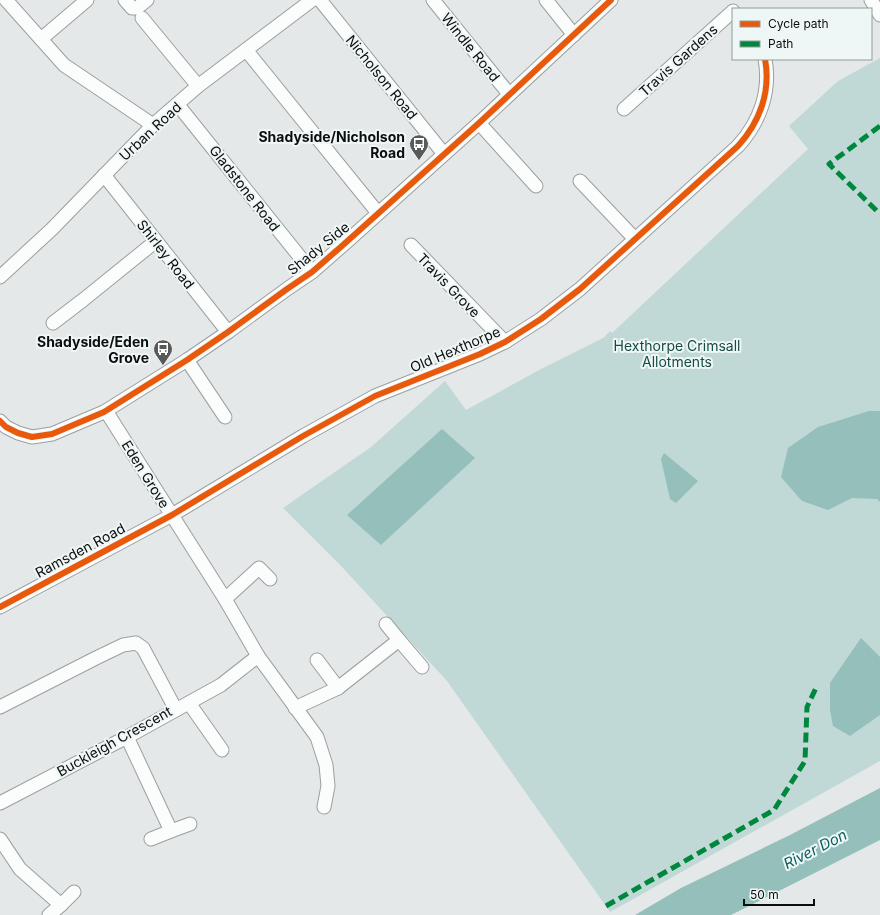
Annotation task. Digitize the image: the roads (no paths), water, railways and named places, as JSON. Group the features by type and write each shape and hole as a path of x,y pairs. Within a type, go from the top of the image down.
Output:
{"street":[{"path":"6,0 64,65 153,125"},
{"path":"41,40 87,0"},
{"path":"125,0 132,8 137,8 147,0"},
{"name":"Urban Road","path":"0,276 52,229 153,125 178,105 198,86 312,0"},
{"name":"Nicholson Road","path":"320,0 444,154"},
{"name":"Windle Road","path":"433,0 509,94"},
{"path":"546,0 574,35"},
{"name":"Shady Side","path":"0,421 6,427 18,433 32,437 52,434 106,411 187,360 228,332 287,288 312,272 479,123 611,0"},
{"name":"Travis Gardens","path":"624,109 732,11"},
{"path":"142,18 198,86"},
{"path":"246,50 378,213"},
{"name":"Old Hexthorpe","path":"172,516 303,436 374,396 468,359 505,342 565,302 749,134 764,100 766,84 765,60"},
{"name":"Gladstone Road","path":"178,105 312,272"},
{"path":"479,123 536,186"},
{"name":"Shirley Road","path":"104,175 228,332"},
{"path":"580,181 634,238"},
{"path":"53,323 156,240"},
{"name":"Travis Grove","path":"411,245 505,342"},
{"path":"187,360 225,417"},
{"name":"Eden Grove","path":"106,411 225,598 258,656 317,737 326,765 328,786 324,806"},
{"name":"Ramsden Road","path":"0,607 172,516"},
{"path":"225,598 259,568 270,579"},
{"path":"386,624 422,667"},
{"path":"295,708 338,688 399,640"},
{"name":"Buckleigh Crescent","path":"0,707 123,645 136,643 144,648 176,710 0,803"},
{"path":"176,710 220,685 258,656"},
{"path":"317,660 338,688"},
{"path":"189,702 222,750"},
{"path":"127,737 171,831"},
{"path":"151,839 190,824"},
{"path":"0,840 20,869 61,905"},
{"path":"49,915 74,892"}],"water":[{"path":"869,411 880,411 880,502 877,499 852,498 828,510 802,501 781,477 788,448 818,427"},
{"path":"442,429 475,458 381,545 347,515"},
{"path":"664,453 698,481 676,503 670,499 661,459"},
{"path":"861,638 880,657 880,715 850,736 833,726 830,710 830,683"},
{"name":"River Don","path":"880,788 880,840 731,915 635,915 681,888 790,835"}],"place":[{"name":"Shadyside/Nicholson Road","path":"419,161"},
{"name":"Shadyside/Eden Grove","path":"163,366"}],"park label":[{"name":"Hexthorpe Crimsall Allotments","path":"677,354"}]}
